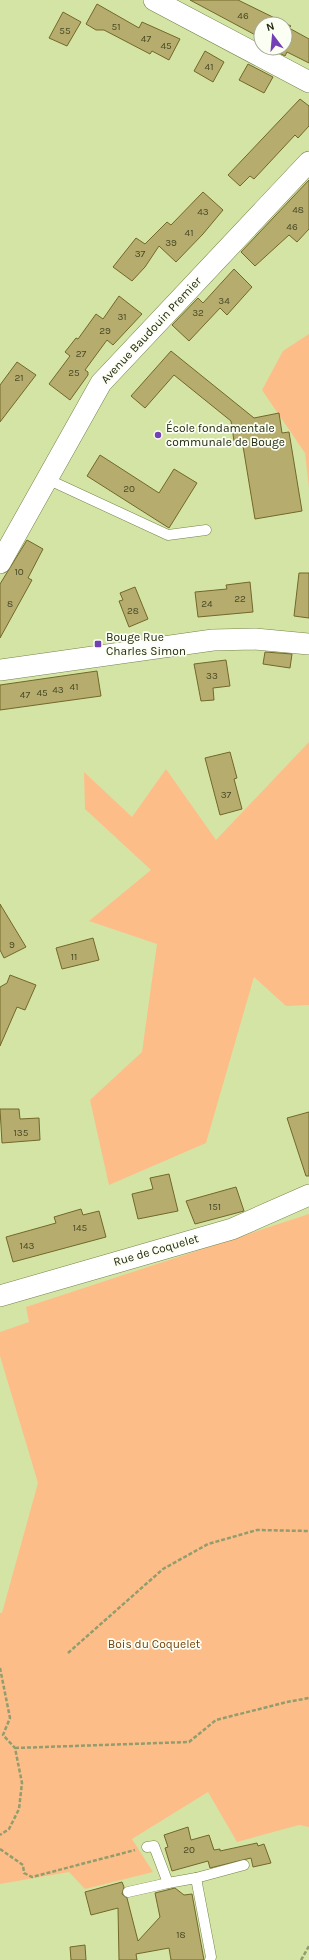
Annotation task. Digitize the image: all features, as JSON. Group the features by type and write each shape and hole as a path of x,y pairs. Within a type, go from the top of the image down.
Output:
{"street":[{"path":"154,0 309,82"},
{"name":"Avenue Baudouin Premier","path":"0,563 101,383 309,162"},
{"path":"0,670 213,640 255,639 309,644"},
{"name":"Rue de Coquelet","path":"0,1296 232,1228 309,1195"}],"lane":[{"path":"47,479 168,535 206,530"},
{"path":"147,1846 154,1846 168,1883"},
{"path":"128,1892 196,1878 244,1865"},
{"path":"196,1878 211,1957 210,1960"}],"path":[{"path":"68,1653 163,1569 208,1544 257,1530 309,1531"},
{"path":"0,1668 10,1718 3,1735 15,1748 22,1783 19,1809 9,1829 0,1835"},
{"path":"15,1748 189,1742 216,1720 309,1698"},
{"path":"0,1849 23,1865 24,1873 32,1877 147,1846"},
{"path":"301,1960 309,1946"}],"green space":[{"path":"309,334 309,488 305,453 262,390 283,351"},
{"path":"309,742 309,1005 286,1006 254,977 206,1143 109,1185 90,1100 142,1052 157,944 89,921 151,870 85,809 84,772 132,817 166,769 216,840"},
{"name":"Bois du Coquelet","path":"309,1214 309,1827 299,1825 237,1842 208,1792 132,1839 153,1872 85,1889 69,1872 0,1884 0,1613 2,1613 38,1483 0,1356 0,1332 29,1322 26,1307"}],"building":[{"path":"190,0 238,0 271,16 253,16 253,34"},
{"path":"97,4 139,28 142,22 180,39 169,60 152,51 150,54 104,30 96,30 86,24"},
{"path":"63,12 81,22 67,46 49,38"},
{"path":"293,30 309,39 309,63 293,55"},
{"path":"205,51 224,62 213,82 194,71"},
{"path":"248,64 273,77 264,93 239,80"},
{"path":"300,99 309,106 309,126 298,138 295,135 254,179 250,176 240,186 228,175"},
{"path":"309,180 309,229 297,242 289,235 255,266 241,252"},
{"path":"203,192 223,210 203,234 176,262 159,246 145,267 132,281 113,267 136,238 145,244 167,222 171,225"},
{"path":"234,269 252,287 227,315 220,308 189,341 172,325 198,298 203,303"},
{"path":"119,296 142,314 113,345 107,340 85,370 88,372 88,375 70,400 49,384 70,356 65,352 76,338 78,339 96,314 103,319"},
{"path":"171,351 254,418 279,413 282,433 289,432 302,511 255,519 242,440 234,441 231,421 174,375 145,408 131,396"},
{"path":"17,362 36,375 0,422 0,385"},
{"path":"100,455 159,493 174,469 197,483 169,528 87,476"},
{"path":"27,540 43,549 28,578 32,580 0,638 0,584"},
{"path":"299,573 309,573 309,618 294,616"},
{"path":"250,582 253,612 198,617 195,592 227,589 226,585"},
{"path":"135,587 148,619 129,627 119,601 123,600 120,593"},
{"path":"265,652 292,654 290,668 263,664"},
{"path":"226,660 230,686 213,688 214,700 201,701 194,664"},
{"path":"97,671 101,696 0,710 0,685"},
{"path":"230,752 237,778 234,779 242,809 220,815 205,758"},
{"path":"0,904 26,947 4,958 0,950"},
{"path":"93,938 99,960 62,969 56,948"},
{"path":"10,975 36,985 25,1010 17,1007 0,1046 0,987 7,983"},
{"path":"0,1109 19,1109 20,1119 39,1118 40,1140 2,1143"},
{"path":"309,1112 309,1176 306,1176 287,1118"},
{"path":"169,1174 178,1211 138,1219 132,1194 153,1189 150,1178"},
{"path":"236,1187 244,1211 195,1224 186,1201"},
{"path":"81,1209 83,1215 99,1211 106,1237 13,1262 6,1237 56,1223 54,1217"},
{"path":"188,1827 191,1840 209,1835 214,1850 220,1849 220,1851 257,1843 258,1846 264,1844 271,1863 253,1867 251,1858 210,1868 208,1861 172,1871 165,1848 168,1847 164,1835"},
{"path":"122,1882 124,1887 122,1894 127,1898 138,1941 160,1917 155,1893 175,1888 184,1895 192,1894 204,1960 171,1960 169,1948 136,1954 137,1960 119,1960 118,1908 91,1915 85,1892"},
{"path":"85,1945 86,1960 71,1960 70,1947"}],"place":[{"name":"École fondamentale communale de Bouge","path":"158,435"},
{"name":"Bouge Rue Charles Simon","path":"98,644"}]}
